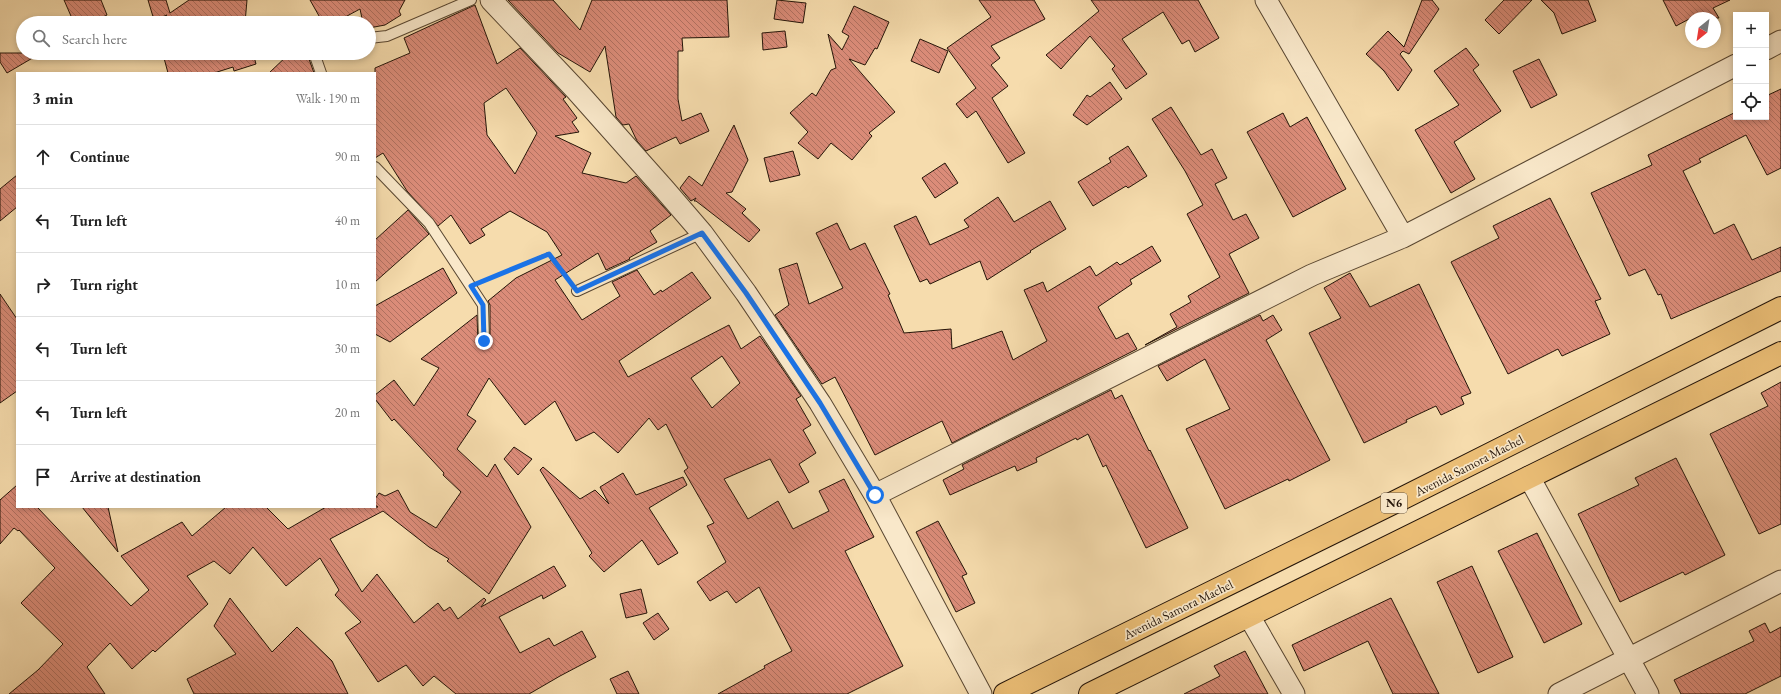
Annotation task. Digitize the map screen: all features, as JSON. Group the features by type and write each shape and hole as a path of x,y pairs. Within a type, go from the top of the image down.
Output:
{"highway":[{"name":"Avenida Samora Machel","path":"1005,694 1391,504 1781,308"},
{"path":"1090,694 1781,353"}],"street":[{"path":"491,0 576,90 702,233 749,298 820,403 875,495 981,694"},
{"path":"1266,0 1403,237"},
{"path":"1768,48 1781,41"},
{"path":"875,495 1312,275 1403,237 1733,67"},
{"path":"1529,477 1648,694"},
{"path":"1559,694 1781,581"},
{"path":"1249,616 1294,694"}],"lane":[{"path":"376,37 387,36 471,0"},
{"path":"316,60 321,72"},
{"path":"376,168 429,223 483,305 484,341"},
{"path":"577,291 702,233"}],"path":[{"path":"471,286 549,254 577,291"}],"building":[{"path":"64,0 101,0 107,15 105,16 71,16"},
{"path":"148,0 166,0 170,13 189,0 247,0 246,16 153,16"},
{"path":"310,0 405,0 399,11 401,15 385,25 376,27 376,16 362,16 360,9 347,16 319,16"},
{"path":"508,0 553,0 580,30 592,0 727,0 729,37 682,38 683,51 678,51 678,99 682,121 701,113 709,131 680,144 676,137 646,151 637,141 629,124 623,125 616,117 605,46 590,72 558,53"},
{"path":"777,0 806,3 803,23 774,19"},
{"path":"979,0 1034,0 1045,19 991,46 1000,58 991,65 1008,86 992,98 1025,153 1008,163 976,111 967,118 956,104 976,88 947,48 991,17"},
{"path":"1091,0 1198,0 1219,38 1195,52 1189,40 1182,44 1163,12 1122,39 1147,74 1126,89 1112,69 1115,66 1090,36 1061,69 1046,55 1099,11"},
{"path":"1422,0 1432,0 1439,9 1409,54 1403,51 1400,54 1412,70 1398,91 1384,71 1366,54 1388,31 1404,47"},
{"path":"1504,0 1532,0 1499,34 1485,20"},
{"path":"1541,0 1588,0 1596,21 1562,34 1554,13"},
{"path":"1663,0 1730,0 1713,8 1715,12 1685,12 1685,21 1676,26"},
{"path":"475,5 497,64 520,48 566,97 563,99 577,118 572,122 579,132 555,136 591,153 582,173 626,183 636,176 671,215 650,231 657,242 629,258 630,259 606,270 598,253 555,280 582,320 620,296 612,282 637,270 654,295 661,290 662,292 692,272 711,298 619,361 628,377 729,325 741,349 760,336 801,396 796,399 811,425 803,430 816,453 799,464 809,482 789,493 770,459 724,479 748,519 778,501 793,529 829,511 819,491 844,479 874,537 845,551 903,666 847,694 718,694 792,651 759,587 736,603 727,591 710,601 697,582 726,562 707,526 714,523 684,471 688,468 666,424 658,430 649,418 618,453 594,432 576,441 555,401 525,425 489,378 467,415 476,421 457,449 487,477 495,464 531,527 489,594 447,561 449,559 429,547 383,511 330,539 362,592 377,574 414,623 438,603 444,611 450,607 458,619 484,598 486,600 481,607 554,566 566,586 543,599 542,595 499,617 520,653 549,638 554,646 582,631 596,657 529,694 456,694 434,676 423,686 406,665 378,682 345,633 361,622 335,595 339,590 320,558 286,586 253,547 230,574 214,561 187,576 208,604 155,652 153,650 132,669 110,643 87,667 105,694 9,694 38,670 63,644 21,603 55,568 19,530 18,531 14,528 0,544 0,500 16,486 16,508 38,508 131,606 149,590 121,556 182,522 192,536 225,508 267,508 288,529 324,508 376,508 378,507 376,506 376,498 379,493 385,496 398,490 410,512 436,528 461,492 443,475 444,473 394,419 392,421 376,400 376,394 394,380 414,406 439,368 421,359 477,315 478,344 484,347 488,346 490,341 490,305 488,301 516,278 562,255 547,232 510,211 481,229 485,235 470,244 451,215 438,226 407,191 383,153 376,157 375,68 410,53 404,38","holes":["506,88 537,133 515,174 487,135 484,103","722,356 740,383 712,408 691,378"]},
{"path":"854,6 889,22 877,49 875,48 865,65 849,59 895,112 869,133 872,136 852,160 831,143 818,159 798,143 808,132 790,113 812,93 816,96 831,70 836,68 828,34 842,50 849,36 842,32"},
{"path":"785,31 787,47 763,50 762,33"},
{"path":"920,39 948,51 939,73 911,61"},
{"path":"1466,48 1479,65 1473,70 1501,111 1454,142 1475,179 1451,193 1415,130 1459,105 1434,71"},
{"path":"0,53 16,53 16,60 29,60 7,73 0,62"},
{"path":"1539,59 1557,95 1531,108 1513,71"},
{"path":"165,60 255,60 256,64 234,71 233,67 217,72 168,72"},
{"path":"283,60 309,60 314,72 270,72"},
{"path":"1110,82 1122,99 1087,125 1073,115 1087,95 1090,97"},
{"path":"1781,89 1781,168 1767,175 1746,135 1699,159 1701,162 1683,171 1714,234 1734,224 1752,260 1781,247 1781,271 1671,319 1661,294 1658,295 1645,269 1629,276 1591,193 1652,165 1648,155 1733,113 1733,120 1769,120 1769,95"},
{"path":"1171,107 1201,155 1212,149 1227,178 1215,184 1233,220 1246,214 1259,238 1229,254 1249,293 1145,345 1177,327 1170,314 1191,302 1188,296 1220,277 1187,214 1203,205 1185,171 1152,119"},
{"path":"1283,113 1290,127 1307,117 1346,189 1293,217 1247,132"},
{"path":"734,125 748,160 732,192 726,193 746,209 742,213 760,230 749,242 694,201 696,198 691,201 680,188 689,176 702,186"},
{"path":"1128,146 1147,176 1128,188 1126,186 1093,206 1078,182 1111,162 1109,158"},
{"path":"793,151 800,175 770,182 764,158"},
{"path":"945,163 958,183 935,198 922,178"},
{"path":"16,176 16,208 0,221 0,189"},
{"path":"998,197 1014,222 1050,201 1066,229 987,280 980,261 930,284 927,279 920,282 894,226 916,216 930,245 969,227 964,220"},
{"path":"1550,198 1601,299 1595,301 1610,334 1562,356 1558,349 1508,374 1451,262 1499,238 1493,226"},
{"path":"408,210 429,234 376,281 376,239"},
{"path":"837,223 850,250 865,243 890,294 888,295 904,333 951,329 952,349 1002,331 1013,360 1047,341 1024,290 1043,282 1047,292 1090,266 1096,276 1117,262 1120,265 1152,246 1161,261 1130,280 1132,284 1098,307 1116,339 1128,333 1137,349 952,443 942,421 875,455 835,377 822,384 775,315 789,305 779,269 797,263 809,304 843,288 816,233"},
{"path":"443,268 457,293 390,342 376,335 376,305"},
{"path":"1350,273 1370,307 1419,284 1471,393 1461,397 1464,404 1441,415 1436,406 1406,420 1407,422 1364,443 1309,333 1341,318 1324,288"},
{"path":"0,294 16,318 16,392 0,403"},
{"path":"1260,315 1263,321 1273,315 1282,330 1266,340 1330,460 1289,481 1288,479 1225,509 1186,429 1230,409 1205,359 1167,381 1158,366"},
{"path":"1781,382 1781,524 1759,534 1710,434 1768,406 1761,393"},
{"path":"1111,390 1115,399 1122,395 1188,528 1146,548 1106,465 1103,467 1088,434 1077,440 1076,438 1036,458 1037,462 1017,471 1015,466 950,495 943,480 964,469 962,465"},
{"path":"514,447 532,459 518,475 504,459"},
{"path":"1676,458 1725,555 1685,575 1683,572 1620,602 1578,514 1639,485 1635,478"},
{"path":"543,467 580,499 595,490 609,504 600,487 623,473 636,495 683,477 687,485 649,508 678,553 658,565 642,540 604,572 589,556 592,553 540,470"},
{"path":"83,508 108,508 118,552"},
{"path":"938,521 967,574 962,576 975,603 956,612 916,532"},
{"path":"1537,533 1582,624 1544,643 1498,551"},
{"path":"1472,566 1513,657 1478,673 1437,582"},
{"path":"641,589 647,613 626,618 620,594"},
{"path":"230,598 272,652 297,627 332,661 348,694 194,694 187,679 236,654 214,626"},
{"path":"1391,598 1439,694 1393,694 1368,641 1304,671 1292,645"},
{"path":"658,613 669,629 654,640 643,623"},
{"path":"1765,623 1770,633 1781,627 1781,676 1745,694 1681,694 1674,680 1754,641 1749,631"},
{"path":"1245,651 1268,694 1184,694 1220,676 1214,666"},
{"path":"628,671 639,694 617,694 610,679"}],"route":[{"path":"484,341 483,305 471,286 549,254 577,291 702,233 746,293 820,403 875,495"}]}
